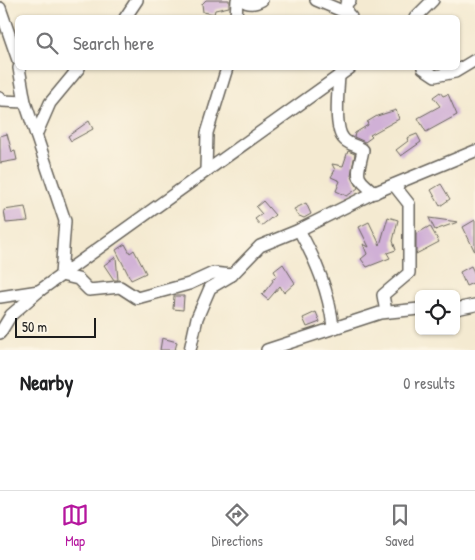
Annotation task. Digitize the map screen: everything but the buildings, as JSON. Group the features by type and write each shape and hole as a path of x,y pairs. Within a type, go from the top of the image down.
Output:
{"street":[{"path":"127,15 137,0"},
{"path":"236,15 237,0"},
{"path":"242,0 246,3 255,4 262,0"},
{"path":"316,0 349,15"},
{"path":"349,15 346,4 350,0"},
{"path":"418,15 433,0"},
{"path":"0,8 15,51"},
{"path":"460,69 475,60"},
{"path":"19,70 24,102 65,221 61,275"},
{"path":"36,135 50,103 77,70"},
{"path":"206,170 207,133 226,70"},
{"path":"0,333 11,315 39,291 347,70"},
{"path":"426,70 435,76 458,70"},
{"path":"338,76 338,118 342,137 349,144 363,150 358,165 358,176 375,193"},
{"path":"0,98 2,100 24,102"},
{"path":"190,350 197,318 210,288 232,275 260,246 299,230 375,193 475,151"},
{"path":"386,312 383,295 409,273 410,204 394,185"},
{"path":"299,230 321,274 330,304 333,327"},
{"path":"61,275 78,279 89,290 120,287 137,298 189,284 213,273 232,275"},
{"path":"0,297 39,291"},
{"path":"460,308 475,305"},
{"path":"267,350 333,327 386,312 415,309"}]}
